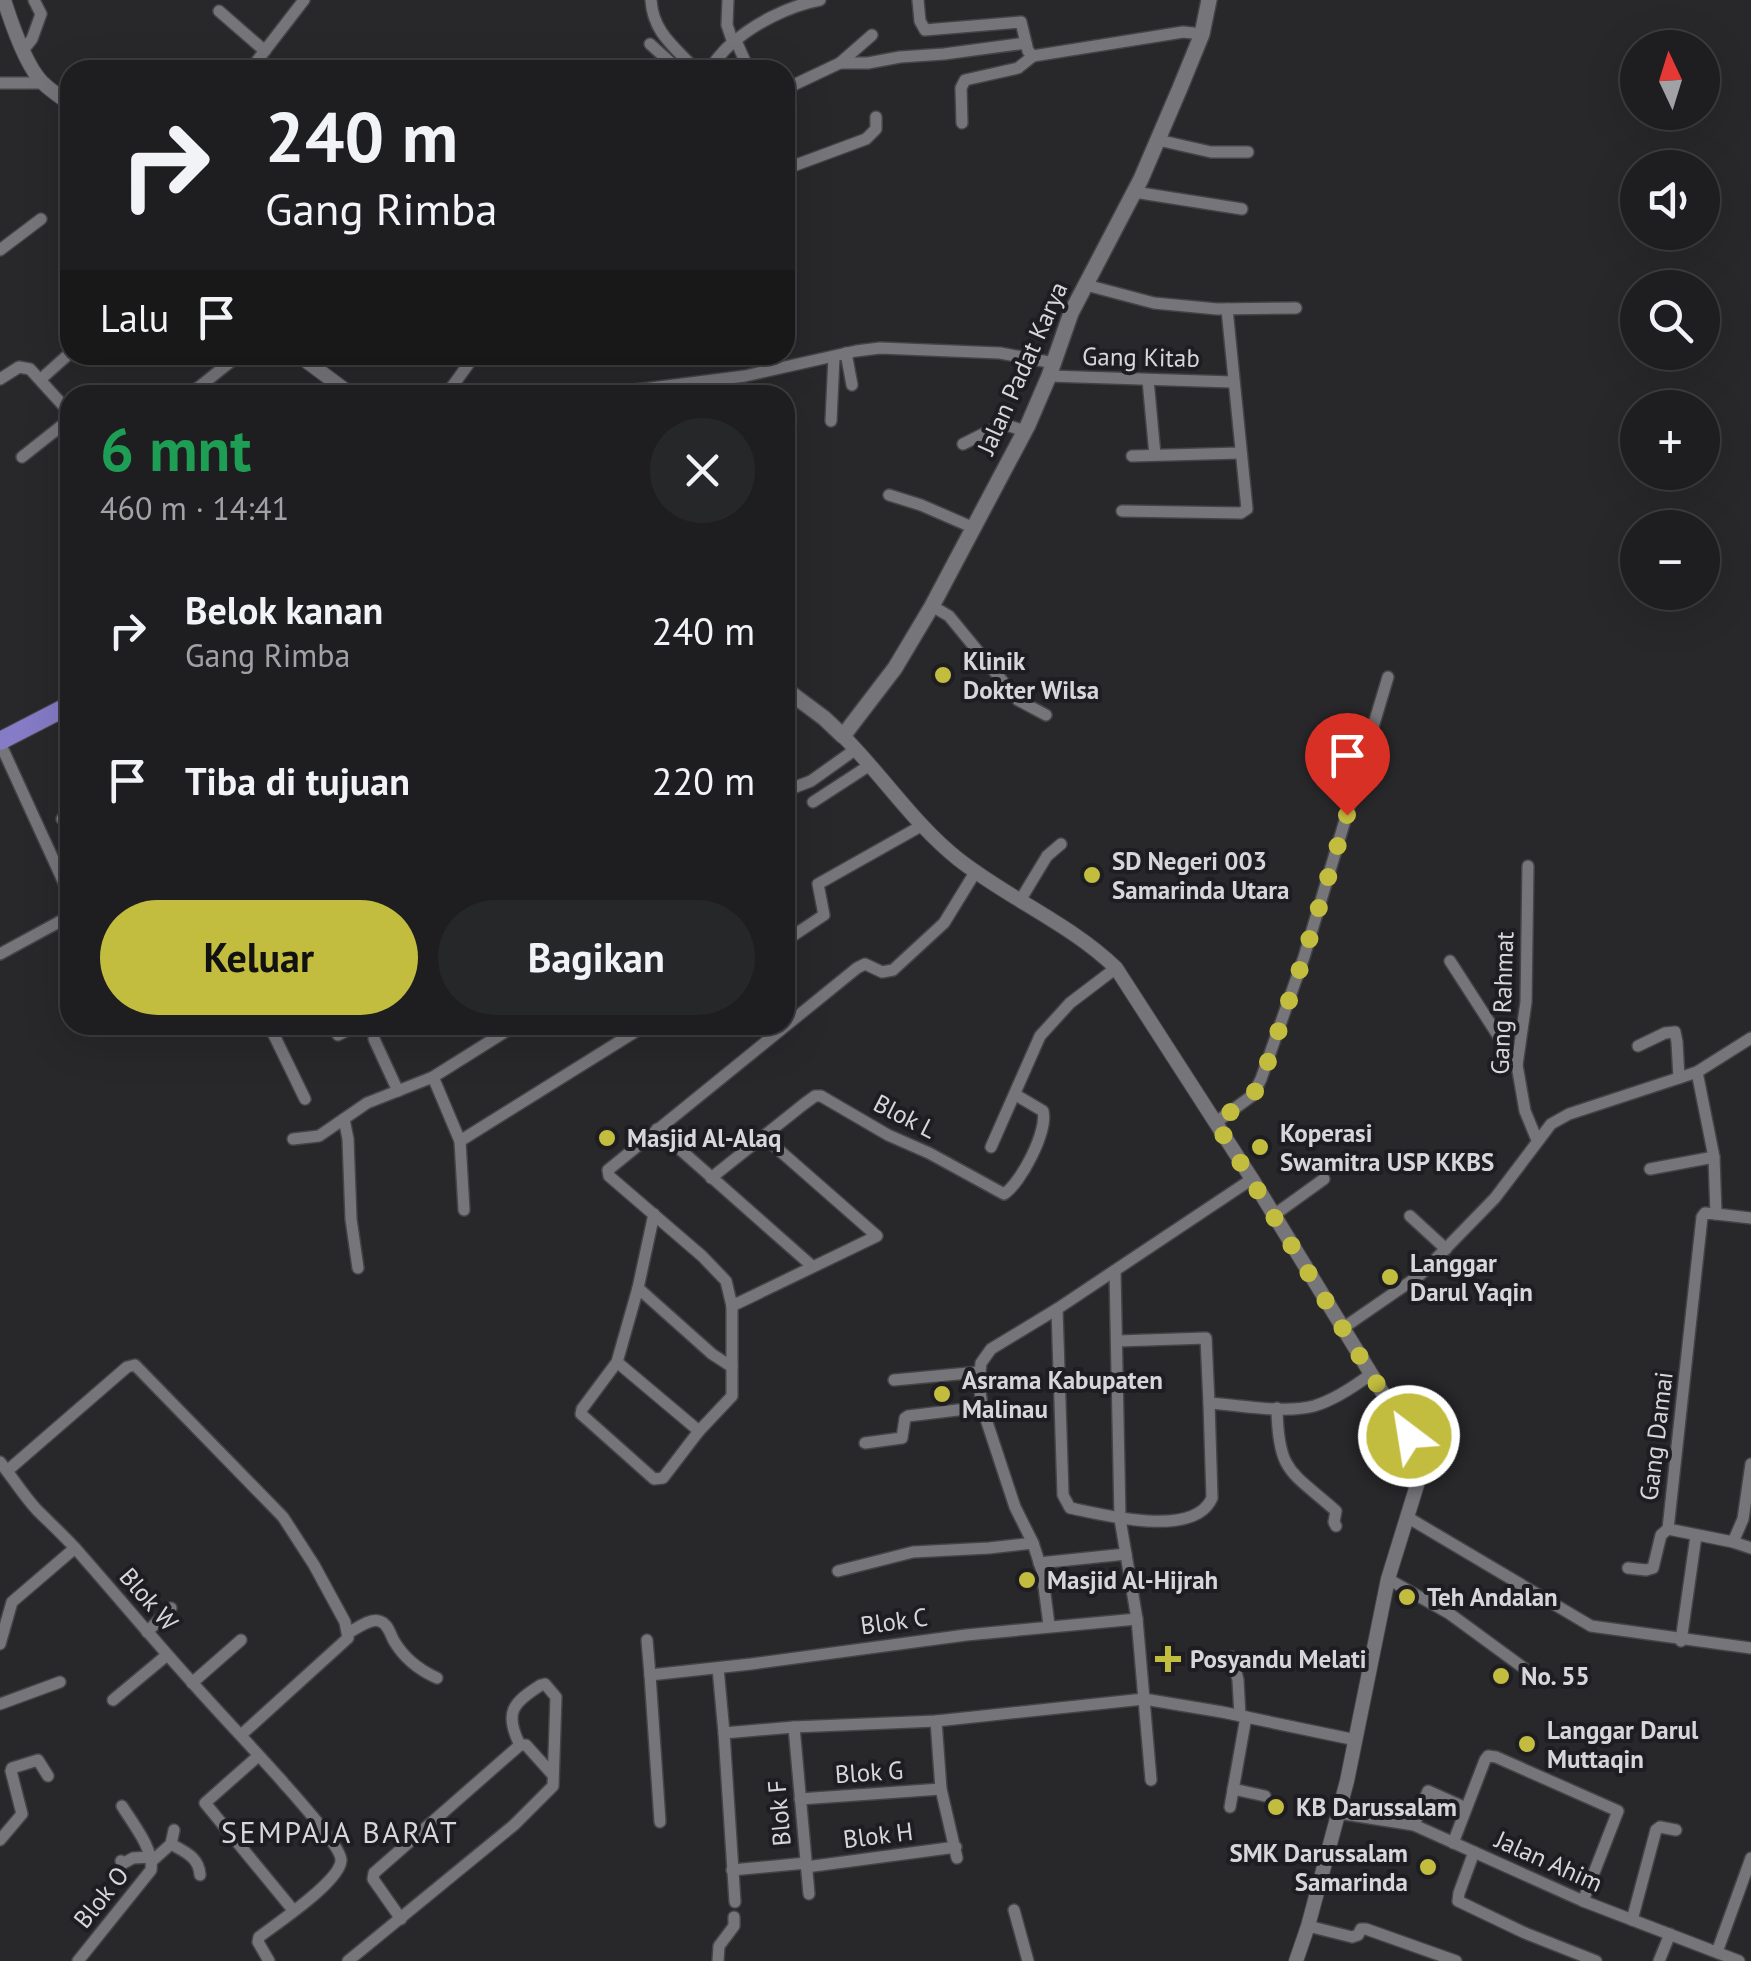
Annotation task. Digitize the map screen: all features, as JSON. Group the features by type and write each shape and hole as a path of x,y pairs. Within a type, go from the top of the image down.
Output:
{"main road":[{"name":"Jalan Padat Karya","path":"843,736 883,686 932,606 1025,430 1063,332 1158,140 1213,2"},
{"path":"0,729 60,701"},
{"path":"795,702 824,718 843,736"},
{"path":"0,742 60,710"}],"street":[{"path":"4,0 36,74 60,96"},
{"path":"34,0 41,14"},
{"path":"24,50 50,0"},
{"path":"258,60 304,0"},
{"path":"651,0 654,22 686,60"},
{"path":"728,0 727,25 744,60"},
{"path":"717,60 734,42 775,16 820,0"},
{"path":"918,0 920,22 925,30 1018,22 1033,56"},
{"path":"219,11 265,50"},
{"path":"962,123 962,83 970,78 1018,68 1033,56 1183,32 1202,34"},
{"path":"795,84 840,63 872,34"},
{"path":"840,63 1026,43"},
{"path":"650,44 668,60"},
{"path":"0,83 43,83"},
{"path":"795,165 866,139 876,129 876,116"},
{"path":"1158,140 1211,152 1248,152"},
{"path":"1134,192 1242,209"},
{"path":"0,250 42,218"},
{"path":"1086,285 1143,302 1296,308"},
{"path":"1122,512 1244,512 1246,488 1227,308"},
{"name":"Gang Kitab","path":"795,365 880,348 1021,356 1051,370 1148,380 1232,382"},
{"path":"840,355 852,385"},
{"path":"831,421 840,355"},
{"path":"40,380 60,363"},
{"path":"202,385 226,365"},
{"path":"316,365 337,385"},
{"name":"Gang Kitab","path":"674,385 795,365"},
{"path":"0,378 24,366 30,368 60,404"},
{"path":"1148,380 1155,455"},
{"path":"962,444 1003,424 1025,430"},
{"path":"22,458 60,425"},
{"path":"1132,456 1240,453"},
{"path":"889,494 974,528"},
{"path":"932,606 949,616 1018,700 1046,714"},
{"path":"1216,1123 1253,1095 1262,1079 1304,957 1388,677"},
{"path":"843,736 922,826 952,854 1085,940 1116,968 1344,1328 1400,1420 1414,1451 1417,1485 1388,1579 1356,1740 1296,1961"},
{"path":"0,742 60,865"},
{"path":"795,788 811,782 856,749"},
{"path":"813,802 870,765"},
{"path":"795,934 824,915 818,884 922,826"},
{"path":"1022,899 1047,856 1061,844"},
{"name":"Gang Rahmat","path":"1528,866 1526,1002 1517,1065 1525,1110 1538,1140"},
{"path":"795,1018 860,965 870,964 882,972 894,970 944,923 976,871"},
{"path":"0,954 60,921"},
{"path":"1450,961 1517,1065"},
{"path":"990,1147 1040,1036 1070,1003 1116,968"},
{"path":"1638,1046 1665,1032 1674,1032 1679,1078"},
{"path":"274,1035 305,1098"},
{"path":"293,1138 319,1136 367,1103 434,1076 500,1035"},
{"path":"460,1141 630,1035"},
{"path":"654,1214 617,1362 581,1414 654,1478 662,1478 732,1396 732,1306 726,1280 702,1256 654,1214 610,1176 608,1170 773,1035"},
{"path":"1344,1328 1411,1282 1446,1250 1495,1198 1551,1124 1569,1114 1697,1072 1751,1038"},
{"path":"374,1039 398,1091"},
{"name":"Gang Damai","path":"1697,1072 1714,1157 1716,1214 1702,1216 1668,1529 1751,1548"},
{"path":"434,1076 460,1141 464,1210"},
{"name":"Blok L","path":"764,1137 809,1100 828,1099 888,1135 1004,1194 1023,1172 1044,1126 1043,1110 1016,1095"},
{"path":"344,1119 358,1268"},
{"path":"656,1130 812,1266"},
{"path":"711,1178 764,1137 877,1236 732,1306"},
{"path":"1650,1170 1714,1157"},
{"path":"1049,1625 1040,1564 1015,1508 982,1408 981,1363 991,1350 1252,1179"},
{"path":"1274,1215 1324,1179"},
{"path":"1716,1214 1751,1218"},
{"path":"1410,1216 1446,1250"},
{"path":"1116,1270 1120,1518 1136,1618 1151,1780"},
{"path":"638,1288 712,1354 732,1366"},
{"path":"1057,1309 1065,1501 1070,1508 1120,1518 1180,1520 1201,1512 1212,1498 1206,1338 1118,1341"},
{"path":"617,1362 699,1431"},
{"path":"4,1467 127,1367 138,1366 284,1517 345,1622 348,1638 241,1734"},
{"path":"894,1380 979,1372"},
{"path":"1208,1403 1306,1407 1327,1402 1371,1374"},
{"path":"866,1443 902,1438 904,1418 908,1416 982,1408"},
{"path":"1277,1408 1279,1444 1291,1472 1336,1512 1336,1526"},
{"path":"1733,1542 1743,1519 1751,1464"},
{"name":"Blok W","path":"4,1467 23,1494 241,1734 340,1854 338,1872 259,1937 269,1961"},
{"path":"1408,1517 1581,1623 1681,1641 1751,1648"},
{"path":"1628,1568 1654,1568 1661,1535 1668,1529"},
{"path":"1681,1641 1696,1536"},
{"path":"838,1571 912,1552 1032,1543"},
{"path":"0,1644 12,1602 76,1548"},
{"path":"1040,1564 1126,1554"},
{"path":"1388,1579 1450,1614 1536,1676"},
{"path":"147,1632 171,1608"},
{"name":"Blok C","path":"654,1674 1049,1625 1136,1618"},
{"path":"348,1632 372,1621 386,1624 404,1656 437,1678"},
{"path":"192,1683 242,1640"},
{"path":"646,1640 654,1674 660,1822"},
{"path":"112,1700 167,1654"},
{"path":"1230,1807 1243,1717 1232,1657"},
{"path":"718,1668 735,1902"},
{"path":"0,1704 60,1682"},
{"path":"348,1961 514,1825 553,1786 556,1697 546,1684 537,1686 511,1712 511,1726 520,1745"},
{"path":"724,1733 936,1720 1144,1699 1356,1740"},
{"path":"936,1720 941,1789"},
{"name":"Blok F","path":"794,1727 809,1894"},
{"path":"401,1919 373,1878 374,1873 520,1745 526,1745 552,1775"},
{"path":"1453,1843 1485,1760 1496,1756 1618,1811 1583,1901"},
{"path":"0,1840 22,1814 12,1768 38,1760 48,1776"},
{"path":"262,1760 205,1803 293,1910"},
{"name":"Blok G","path":"800,1799 941,1789"},
{"name":"Blok H","path":"732,1870 956,1853 941,1789"},
{"path":"1233,1789 1265,1796"},
{"path":"1414,1826 1428,1790 1466,1808"},
{"name":"Blok O","path":"78,1961 151,1870 152,1859 122,1806"},
{"name":"Jalan Ahim","path":"1338,1813 1414,1826 1583,1901 1740,1961"},
{"path":"121,1862 139,1856 152,1859 171,1844 174,1830"},
{"path":"1632,1920 1656,1830 1676,1830"},
{"path":"171,1844 200,1864 200,1874"},
{"path":"1474,1852 1458,1901 1596,1961"},
{"path":"1717,1952 1746,1888 1751,1858"},
{"path":"1014,1910 1028,1961"},
{"path":"718,1961 718,1946 734,1926 734,1917"},
{"path":"1308,1926 1352,1937 1366,1929 1456,1961"},
{"path":"1659,1961 1670,1934"}],"place":[{"name":"Klinik Dokter Wilsa","path":"943,675"},
{"name":"SD Negeri 003 Samarinda Utara","path":"1092,875"},
{"name":"Masjid Al-Alaq","path":"607,1138"},
{"name":"Koperasi Swamitra USP KKBS","path":"1260,1147"},
{"name":"Langgar Darul Yaqin","path":"1390,1277"},
{"name":"Asrama Kabupaten Malinau","path":"942,1394"},
{"name":"Masjid Al-Hijrah","path":"1027,1580"},
{"name":"Teh Andalan","path":"1407,1597"},
{"name":"Posyandu Melati","path":"1168,1659"},
{"name":"No. 55","path":"1501,1676"},
{"name":"Langgar Darul Muttaqin","path":"1527,1744"},
{"name":"KB Darussalam","path":"1276,1807"},
{"name":"SMK Darussalam Samarinda","path":"1428,1867"}],"district":[{"name":"SEMPAJA BARAT","path":"340,1833"}],"route":[{"path":"1347,815 1262,1079 1253,1095 1216,1123 1409,1436"}]}
